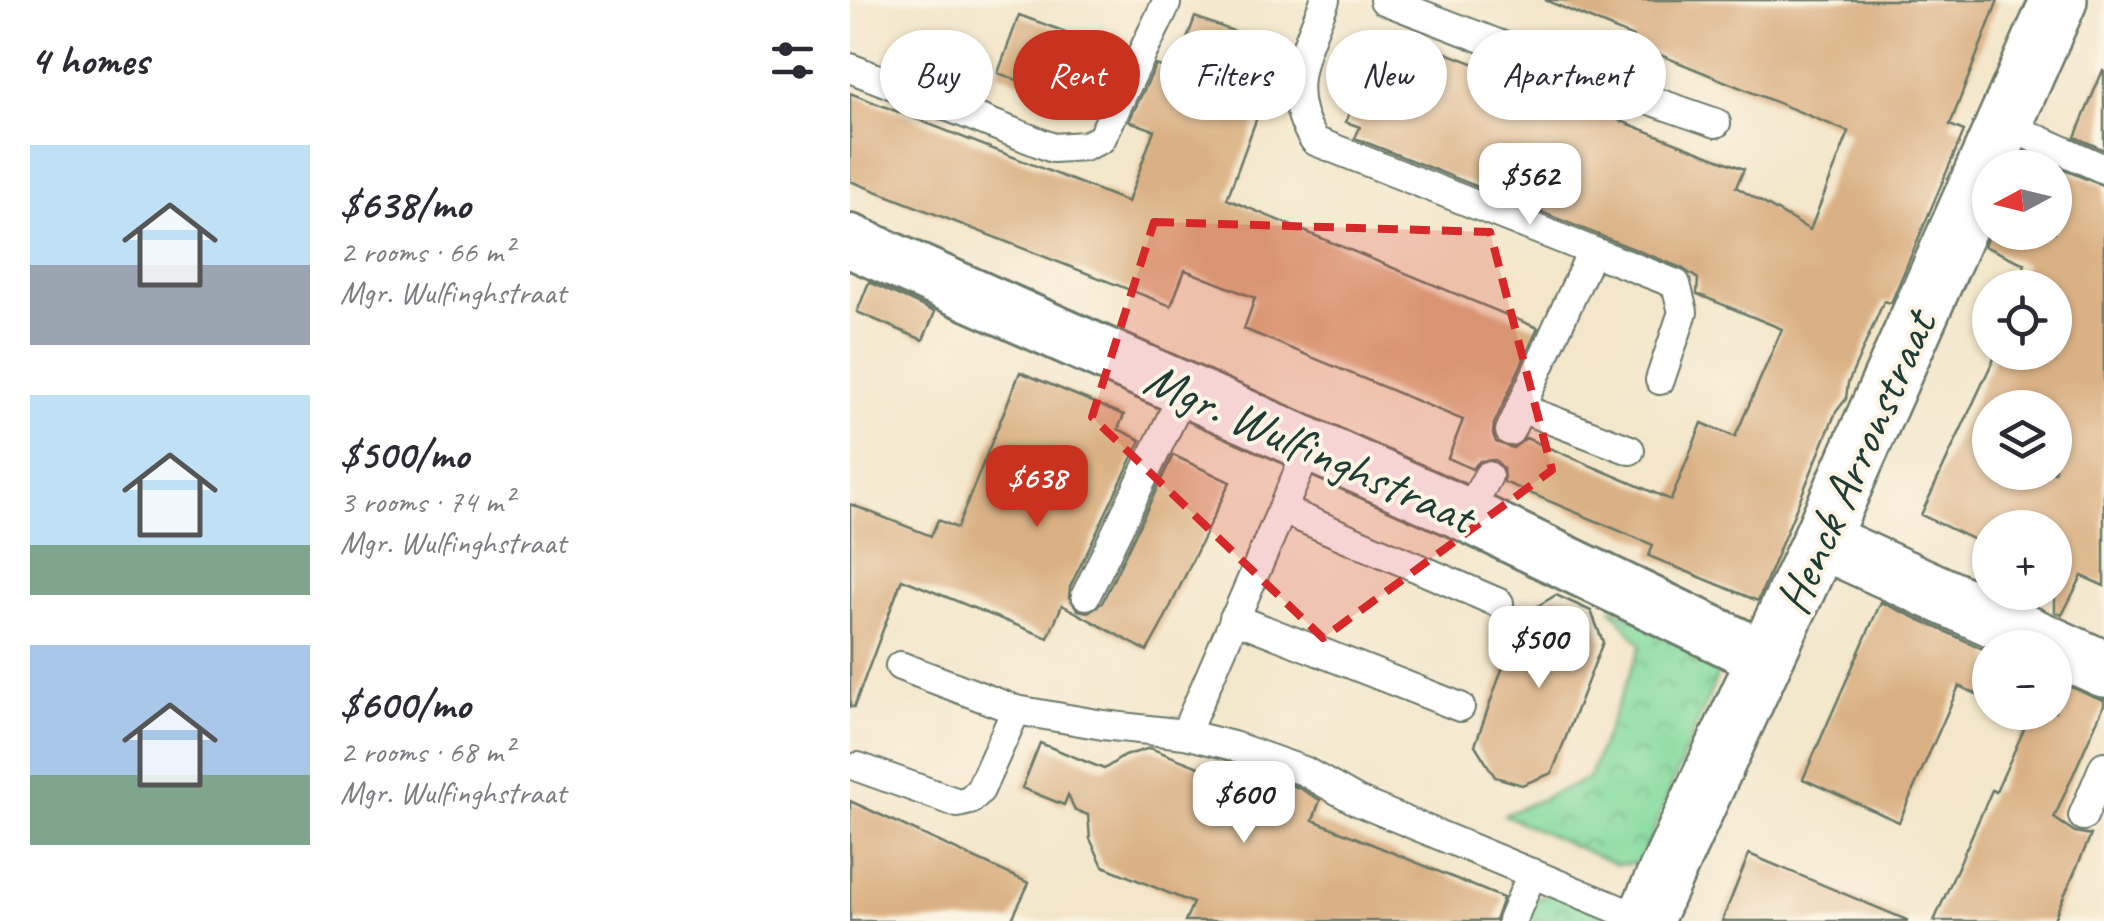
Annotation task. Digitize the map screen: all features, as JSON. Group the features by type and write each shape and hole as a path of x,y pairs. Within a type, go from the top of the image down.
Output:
{"main road":[{"name":"Henck Arronstraat","path":"1644,920 1820,540 2058,0"},
{"path":"1820,540 2104,669"}],"street":[{"name":"Mgr. Wulfinghstraat","path":"850,242 1310,446 1477,495 1766,658"}],"lane":[{"path":"1325,0 1300,68 1301,120 1315,140 1676,284 1683,312 1660,380"},
{"path":"1384,0 1716,123"},
{"path":"850,68 1053,148 1085,146 1101,139 1163,1"},
{"path":"2004,124 2104,168"},
{"path":"1592,250 1515,420 1630,450"},
{"path":"1086,595 1185,390"},
{"path":"1185,734 1310,446"},
{"path":"1283,510 1499,603"},
{"path":"1234,618 1460,707"},
{"path":"900,666 1016,710 1103,726 1185,734 1304,770 1357,801 1644,920"},
{"path":"858,767 958,803 970,800 980,790 1016,710"},
{"path":"2083,816 2104,766"},
{"path":"1512,921 1532,873"}],"highlighted area":[{"path":"1154,222 1490,232 1552,470 1323,638 1092,417"}],"green space":[{"path":"1610,607 1705,647 1718,674 1640,863 1617,865 1504,815 1588,779 1641,645"},
{"path":"1556,892 1605,914 1608,921 1523,921 1531,901"}],"building":[{"path":"1545,0 1998,0 1950,125 1964,131 1891,303 1884,301 1848,383 1846,399 1836,412 1758,601 1649,556 1653,545 1504,482 1503,468 1495,460 1480,461 1472,469 1448,458 1463,420 1244,329 1255,298 1185,270 1171,306 850,181 850,93 880,105 880,120 919,120 1128,202 1154,130 1129,121 1140,120 1140,98 1156,65 1160,66 1160,120 1256,120 1227,199 1538,328 1494,424 1496,442 1513,448 1526,438 1671,500 1702,423 1735,437 1782,329 1697,294 1698,279 1682,268 1355,138 1360,127 1346,122 1447,120 1447,53 1467,61 1467,120 1618,120 1744,169 1736,187 1810,230 1849,132 1666,57 1666,30 1616,30"},
{"path":"1019,15 1060,30 1014,30"},
{"path":"1195,17 1230,30 1190,30"},
{"path":"1013,32 1013,79 998,73"},
{"path":"2104,71 2104,150 2075,137"},
{"path":"2072,173 2104,186 2104,586 2082,576 2072,596 2072,510 1972,510 1972,539 1921,515 1972,406 1972,490 2072,490 2072,390 1979,390 1989,370 2072,370 2072,270 2022,270 2025,264 1993,250 2072,250"},
{"path":"869,282 935,312 923,340 857,312"},
{"path":"1020,372 1124,415 1118,429 1141,440 1070,587 1069,597 1078,610 1088,612 1102,603 1173,455 1230,482 1162,624 1147,651 1062,605 1048,638 902,579 854,707 850,707 850,504 931,536 938,520 957,528"},
{"path":"1556,595 1591,611 1603,642 1552,773 1522,785 1495,777 1475,745 1521,616"},
{"path":"1881,602 1972,644 1972,692 1959,686 1899,822 1803,779"},
{"path":"2072,688 2104,700 2054,818 2075,832 2091,835 2053,921 1934,921 1992,790 1996,792 2024,730 2072,730"},
{"path":"1040,743 1104,769 1124,756 1150,748 1250,787 1255,772 1297,787 1320,800 1313,820 1503,898 1495,921 1185,921 1193,903 1103,866 1090,839 1088,815 1075,810 1068,795 1064,805 1022,788"},
{"path":"850,801 1029,883 1011,921 850,921"},
{"path":"1749,854 1907,920 1907,921 1722,921"}]}
